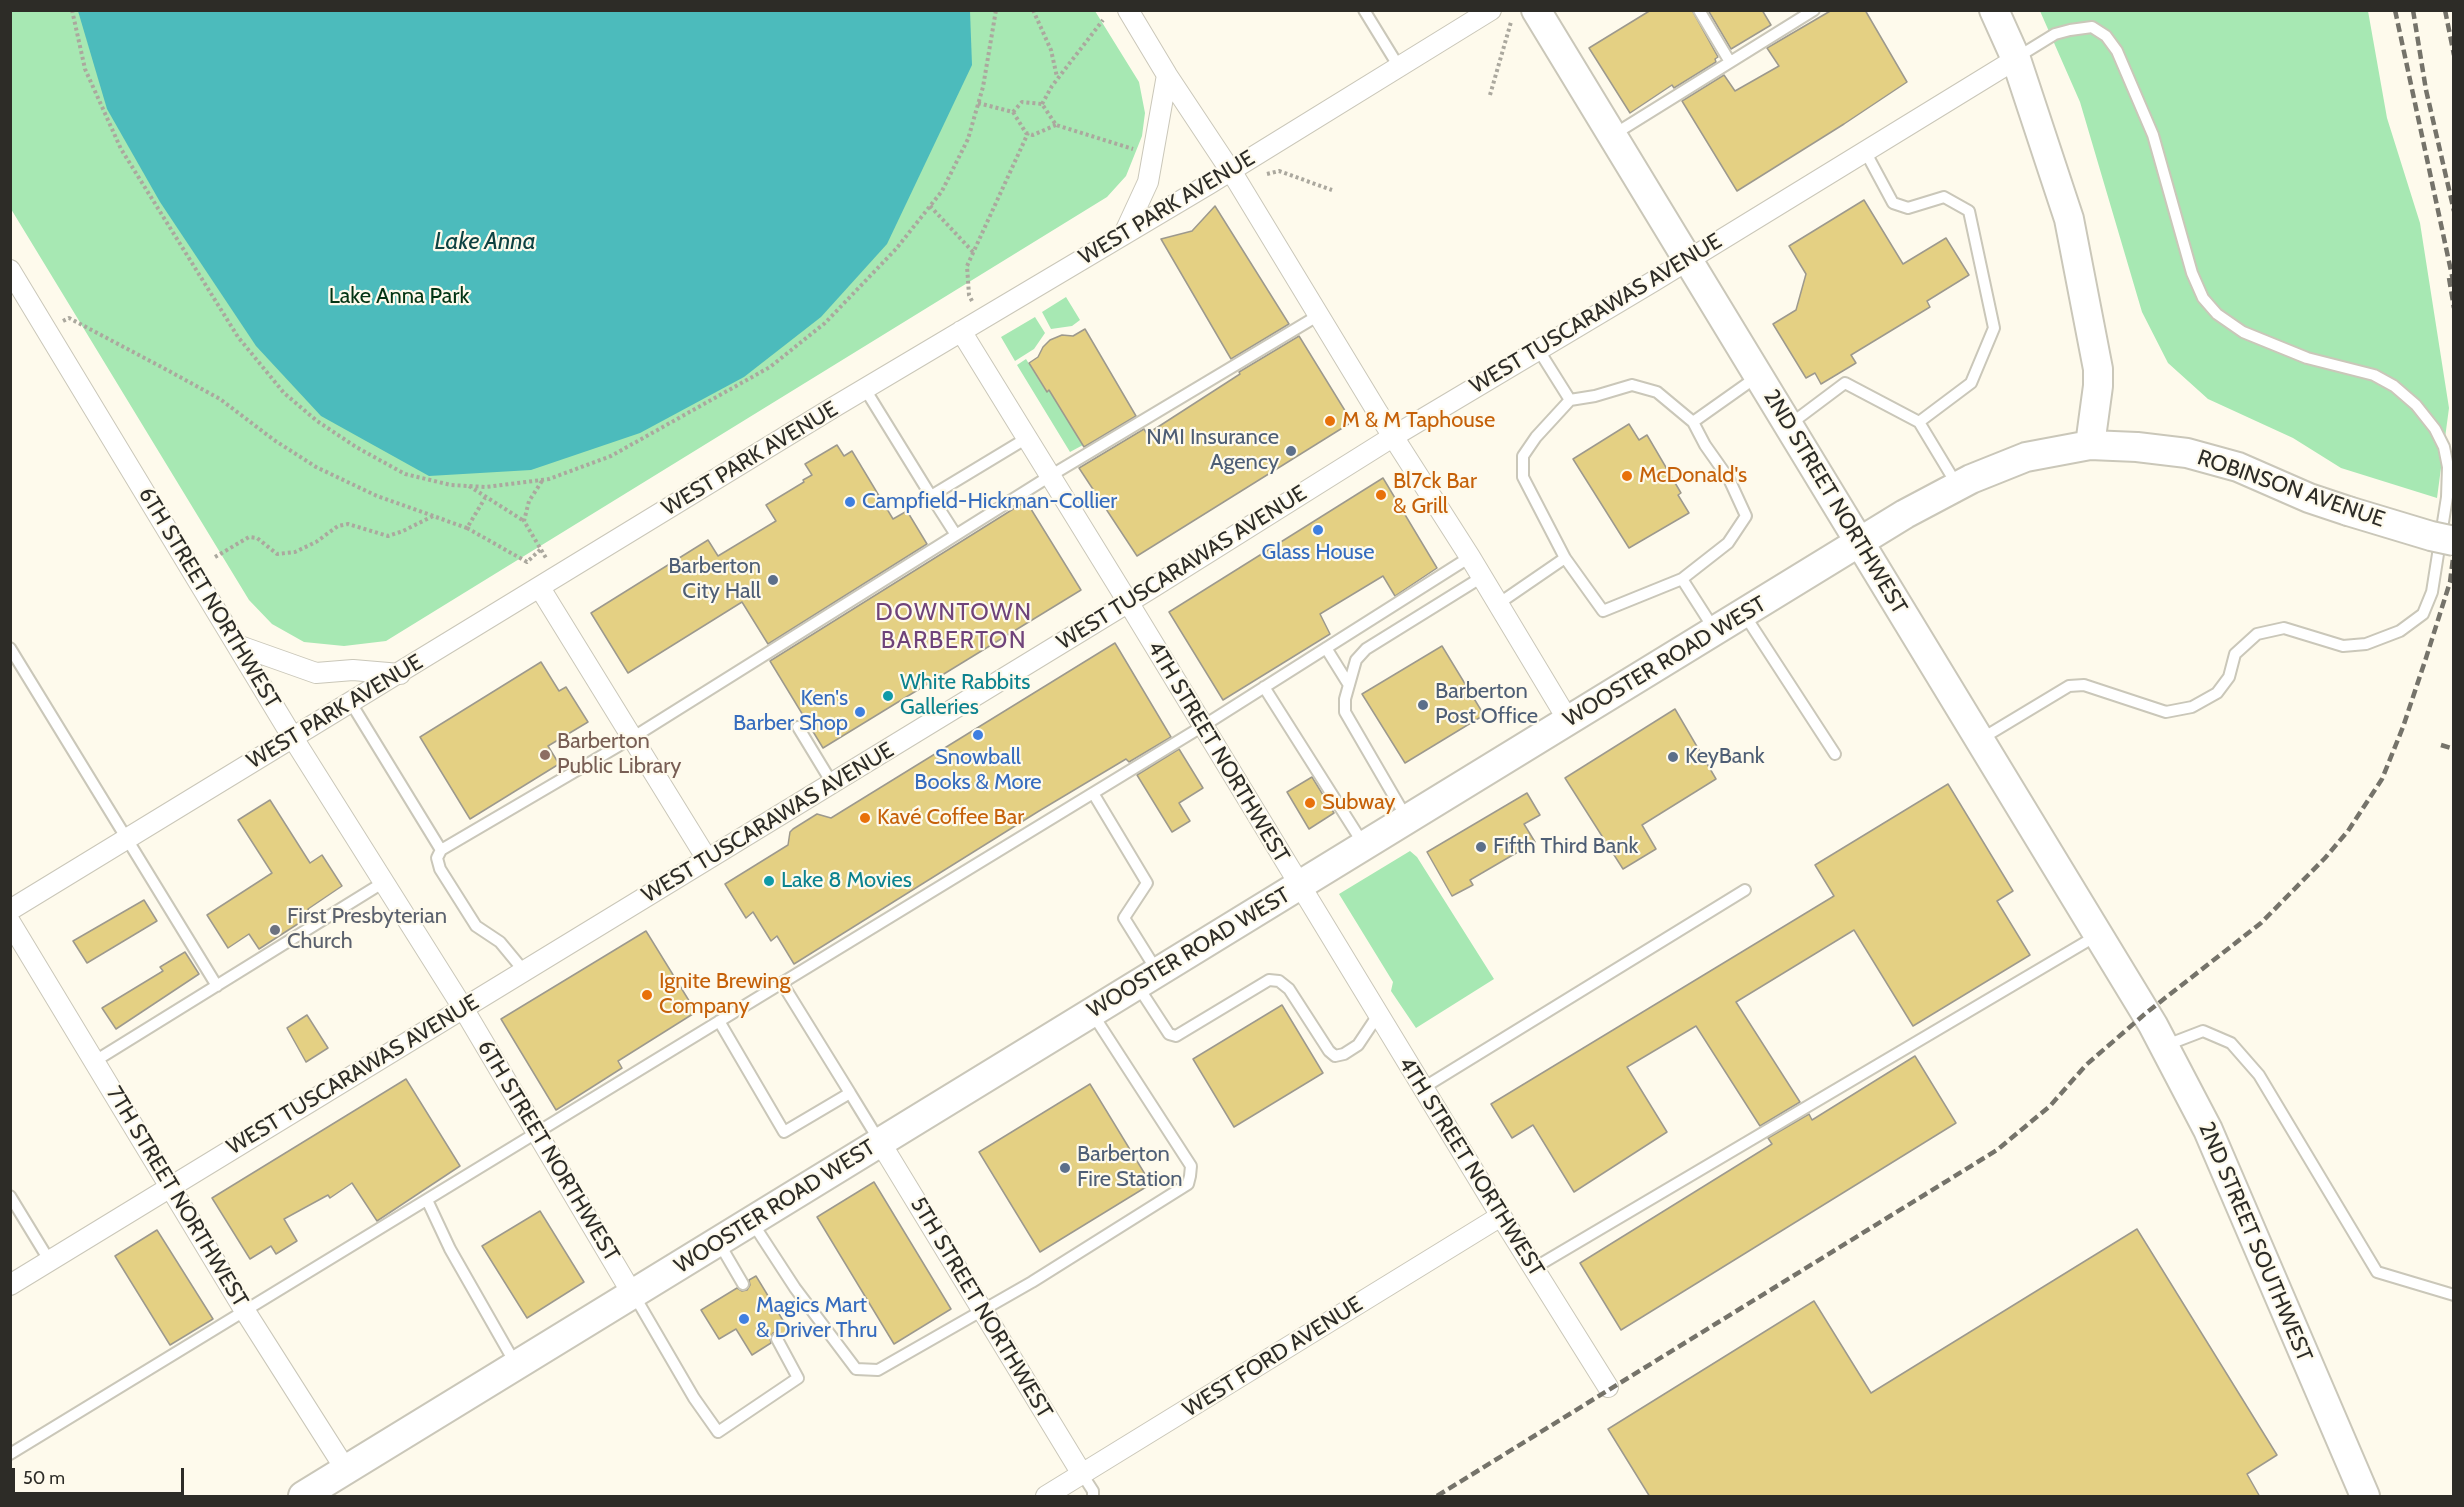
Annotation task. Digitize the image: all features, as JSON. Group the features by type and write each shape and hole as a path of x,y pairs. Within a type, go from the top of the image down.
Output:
{"main road":[{"path":"1994,10 2016,58 2069,219 2098,369 2090,445"},
{"name":"2ND STREET NORTHWEST","path":"1528,14 1613,135 2133,994"},
{"name":"WOOSTER ROAD WEST","path":"318,1493 346,1470 1905,514 1958,487 2026,457 2090,445"},
{"name":"ROBINSON AVENUE","path":"2090,445 2187,453 2238,467 2309,498 2348,511 2454,541"},
{"name":"2ND STREET SOUTHWEST","path":"2133,994 2164,1046 2208,1130 2365,1497"}],"street":[{"path":"1128,10 1470,557 1568,720"},
{"name":"WEST PARK AVENUE","path":"10,910 865,389 1230,171 1491,10"},
{"name":"WEST TUSCARAWAS AVENUE","path":"10,1285 1128,602 1394,436 1689,259 2016,58"},
{"path":"1124,234 1148,182 1167,75"},
{"name":"6TH STREET NORTHWEST","path":"10,270 294,738 463,1008 633,1295"},
{"name":"4TH STREET NORTHWEST","path":"961,331 1501,1216 1608,1387"},
{"path":"548,583 632,738 707,860"},
{"path":"237,645 316,673 353,670 400,674"},
{"name":"7TH STREET NORTHWEST","path":"10,922 245,1311 346,1470"},
{"name":"5TH STREET NORTHWEST","path":"880,1142 1082,1474"},
{"name":"WEST FORD AVENUE","path":"1046,1497 1501,1216"}],"lane":[{"path":"1364,10 1399,67"},
{"path":"1699,10 1730,62"},
{"path":"1613,135 1802,14 1814,10"},
{"path":"1979,740 2069,686 2085,685 2166,712 2192,706 2217,693 2229,677 2235,654 2257,634 2284,628 2343,646 2366,644 2400,631 2423,614 2432,592 2447,497 2448,467 2444,447 2435,429 2416,405 2394,386 2374,375 2307,358 2243,332 2217,314 2203,298 2192,273 2153,135 2117,51 2106,36 2092,27 2070,30 2055,34 2016,58"},
{"path":"1865,151 1893,203 1908,208 1944,197 1969,211 1994,328 1971,383 1919,422"},
{"path":"524,971 500,942 476,926 440,869 437,858 441,850 632,738 1050,476 1319,315"},
{"path":"1538,349 1570,400"},
{"path":"1693,422 1759,375"},
{"path":"1788,425 1845,382 1919,422 1958,487"},
{"path":"1632,385 1657,392 1693,422 1705,445 1729,479 1746,516 1728,543 1682,579 1603,611 1566,558 1523,477 1523,456 1536,437 1570,400 1595,396 1632,385"},
{"path":"865,389 956,535"},
{"path":"931,496 1027,438"},
{"path":"10,1454 1203,726 1470,557"},
{"path":"1498,604 1566,558"},
{"path":"1408,819 1345,712 1345,699 1356,660 1365,649 1482,577"},
{"path":"1682,579 1715,631"},
{"path":"1744,614 1835,754"},
{"path":"10,648 217,986"},
{"path":"1326,648 1349,685"},
{"path":"1264,687 1364,845"},
{"path":"351,703 441,850"},
{"path":"798,727 832,783"},
{"path":"1093,793 1147,883 1124,918 1169,1034 1176,1036 1269,980 1279,981 1289,989 1329,1051 1335,1056 1344,1054 1358,1045 1378,1015"},
{"path":"95,1061 384,882"},
{"path":"1423,1088 1745,890"},
{"path":"1533,1268 2098,935"},
{"path":"782,983 880,1142"},
{"path":"752,1221 795,1288 856,1369 878,1370 954,1329 982,1310 1032,1282 1188,1184 1190,1176 1191,1166 1092,1012"},
{"path":"719,1021 784,1132 850,1093"},
{"path":"2164,1046 2203,1031 2231,1043 2259,1075 2377,1272 2454,1295"},
{"path":"10,1196 50,1260"},
{"path":"427,1200 450,1249 516,1366"},
{"path":"718,1242 743,1284"},
{"path":"633,1295 694,1398 718,1432 798,1378 777,1340"},
{"path":"1082,1474 1093,1491 1093,1497"}],"path":[{"path":"72,10 85,69 121,149 238,338 284,393 327,427 405,474 451,485 486,487 543,480 611,456 770,367 825,322 896,249 942,191 968,139 978,104 996,10"},
{"path":"1033,10 1051,50 1057,78"},
{"path":"1490,95 1510,23 1528,14"},
{"path":"1042,104 1057,78 1103,20"},
{"path":"1013,112 1022,102 1042,104"},
{"path":"978,104 1013,112 1026,133 1033,135 1056,125"},
{"path":"1042,104 1056,125 1138,150"},
{"path":"984,318 969,295 967,266 1029,133"},
{"path":"1241,188 1266,174 1279,171 1332,190"},
{"path":"930,206 973,252"},
{"path":"46,329 69,318 220,399 274,440 316,467 376,496 467,528 527,562 541,549"},
{"path":"524,521 529,501 543,480"},
{"path":"468,486 524,521 541,549 548,583"},
{"path":"467,528 486,498"},
{"path":"216,557 249,537 257,538 277,554 295,552 316,542 338,525 348,524 388,536 434,516"}],"green space":[{"name":"Lake Anna","path":"11,11 1095,11 1139,82 1145,113 1142,136 1126,176 1107,197 386,641 344,646 304,642 272,624 249,600 11,209"},
{"path":"2040,11 2368,11 2387,118 2420,223 2449,408 2437,498 2341,468 2293,438 2208,399 2168,363 2142,312 2080,102"},
{"path":"1066,297 1080,320 1072,326 1051,329 1042,312"},
{"path":"1035,317 1045,333 1034,349 1015,361 1001,337"},
{"path":"1026,359 1046,391 1049,390 1083,445 1070,452 1017,365"},
{"path":"1410,851 1417,857 1494,979 1416,1028 1391,991 1393,982 1339,894"}],"water":[{"name":"Lake Anna","path":"78,11 970,11 972,65 887,244 821,317 744,377 640,433 531,470 429,476 321,416 256,346 160,202 107,109"}],"building":[{"path":"1651,10 1692,10 1718,57 1715,59 1716,62 1674,88 1672,85 1630,113 1589,48"},
{"path":"1708,10 1762,10 1771,25 1731,49"},
{"path":"1832,10 1865,10 1907,82 1737,191 1682,101 1724,75 1735,91 1779,66 1767,48"},
{"path":"1864,200 1903,264 1946,238 1969,275 1927,301 1930,307 1851,355 1856,363 1821,384 1815,373 1806,378 1773,324 1796,310 1806,274 1789,246"},
{"path":"1215,206 1289,324 1231,359 1161,239 1192,231"},
{"path":"1085,329 1136,416 1084,447 1049,390 1047,392 1029,363 1038,357 1050,340 1062,335 1073,336"},
{"path":"1299,336 1352,422 1137,556 1079,468 1144,429 1147,434 1240,374 1239,372"},
{"name":"McDonald's","path":"1629,424 1639,440 1647,435 1681,493 1678,495 1689,513 1629,548 1573,459"},
{"path":"837,445 844,456 852,451 893,519 907,511 927,544 768,644 742,602 628,673 591,613 708,540 718,556 776,521 766,505 804,482 803,480 812,475 805,464"},
{"path":"1383,478 1437,568 1395,596 1383,576 1320,614 1330,634 1223,700 1169,612"},
{"path":"1026,501 1081,590 823,748 770,661"},
{"path":"1115,643 1171,737 1129,762 1126,759 1039,811 794,964 777,936 771,941 753,912 746,918 725,884 788,845 790,832 793,829 817,814 831,818"},
{"name":"Barberton Post Office","path":"1442,646 1484,715 1405,763 1362,694"},
{"path":"541,662 559,691 566,687 588,722 548,746 559,764 470,819 420,737"},
{"path":"1675,709 1716,779 1642,825 1656,849 1623,869 1565,778"},
{"path":"1179,749 1203,788 1179,803 1190,821 1172,832 1137,775"},
{"name":"Subway","path":"1312,777 1334,813 1309,829 1287,792"},
{"path":"1948,784 2013,891 1997,901 2030,955 1913,1026 1854,930 1736,1002 1800,1102 1760,1126 1696,1026 1627,1067 1667,1132 1574,1192 1533,1125 1512,1138 1491,1104 1834,896 1815,865"},
{"name":"Fifth Third Bank","path":"1527,793 1540,815 1524,824 1535,842 1470,880 1473,885 1452,896 1427,852"},
{"path":"270,800 310,863 322,855 342,886 308,909 310,916 259,949 249,934 228,948 207,915 272,873 238,820"},
{"path":"144,900 157,921 87,963 73,941"},
{"path":"646,931 696,1012 618,1061 622,1068 556,1110 501,1019"},
{"path":"185,952 199,974 116,1029 102,1008 163,971 160,967"},
{"path":"1282,1005 1323,1073 1234,1127 1193,1059"},
{"path":"307,1015 328,1048 306,1062 287,1028"},
{"path":"1915,1056 1956,1123 1621,1330 1580,1263 1772,1144 1768,1138 1809,1114 1812,1120"},
{"path":"406,1079 460,1166 377,1221 352,1183 330,1198 328,1195 284,1219 297,1241 276,1254 271,1246 250,1259 212,1198"},
{"name":"Barberton Fire Station","path":"1090,1084 1151,1184 1040,1252 979,1152"},
{"path":"874,1182 951,1309 894,1344 817,1217"},
{"path":"540,1211 584,1282 527,1318 482,1246"},
{"path":"2137,1229 2277,1455 2247,1474 2260,1497 1650,1497 1608,1429 1814,1301 1871,1393"},
{"path":"157,1230 213,1319 170,1345 115,1256"},
{"name":"Magics Mart & Driver Thru","path":"756,1276 790,1332 784,1335 778,1332 773,1333 770,1338 771,1343 752,1355 736,1329 719,1339 701,1310 737,1288 742,1291 747,1290 750,1285 749,1280"}],"railway":[{"path":"2395,10 2454,285"},
{"path":"2413,10 2426,90 2454,211"},
{"path":"2445,10 2454,55"},
{"path":"2449,278 2454,308"},
{"path":"1437,1496 1997,1150 2050,1106 2086,1065 2146,1013 2261,923 2325,858 2348,831 2382,779 2403,727 2426,658 2450,582 2454,551"},
{"path":"2441,745 2454,749"}],"place":[{"name":"M & M Taphouse","path":"1330,421"},
{"name":"NMI Insurance Agency","path":"1291,451"},
{"name":"McDonald's","path":"1627,476"},
{"name":"Bl7ck Bar & Grill","path":"1381,495"},
{"name":"Campfield-Hickman-Collier","path":"850,502"},
{"name":"Glass House","path":"1318,530"},
{"name":"Barberton City Hall","path":"773,580"},
{"name":"White Rabbits Galleries","path":"888,696"},
{"name":"Barberton Post Office","path":"1423,705"},
{"name":"Ken's Barber Shop","path":"860,712"},
{"name":"Snowball Books & More","path":"978,735"},
{"name":"Barberton Public Library","path":"545,755"},
{"name":"KeyBank","path":"1673,757"},
{"name":"Subway","path":"1310,803"},
{"name":"Kavé Coffee Bar","path":"865,818"},
{"name":"Fifth Third Bank","path":"1481,847"},
{"name":"Lake 8 Movies","path":"769,881"},
{"name":"First Presbyterian Church","path":"275,930"},
{"name":"Ignite Brewing Company","path":"647,995"},
{"name":"Barberton Fire Station","path":"1065,1168"},
{"name":"Magics Mart & Driver Thru","path":"744,1319"}],"district":[{"name":"DOWNTOWN BARBERTON","path":"954,627"}],"park label":[{"name":"Lake Anna Park","path":"399,297"}]}
